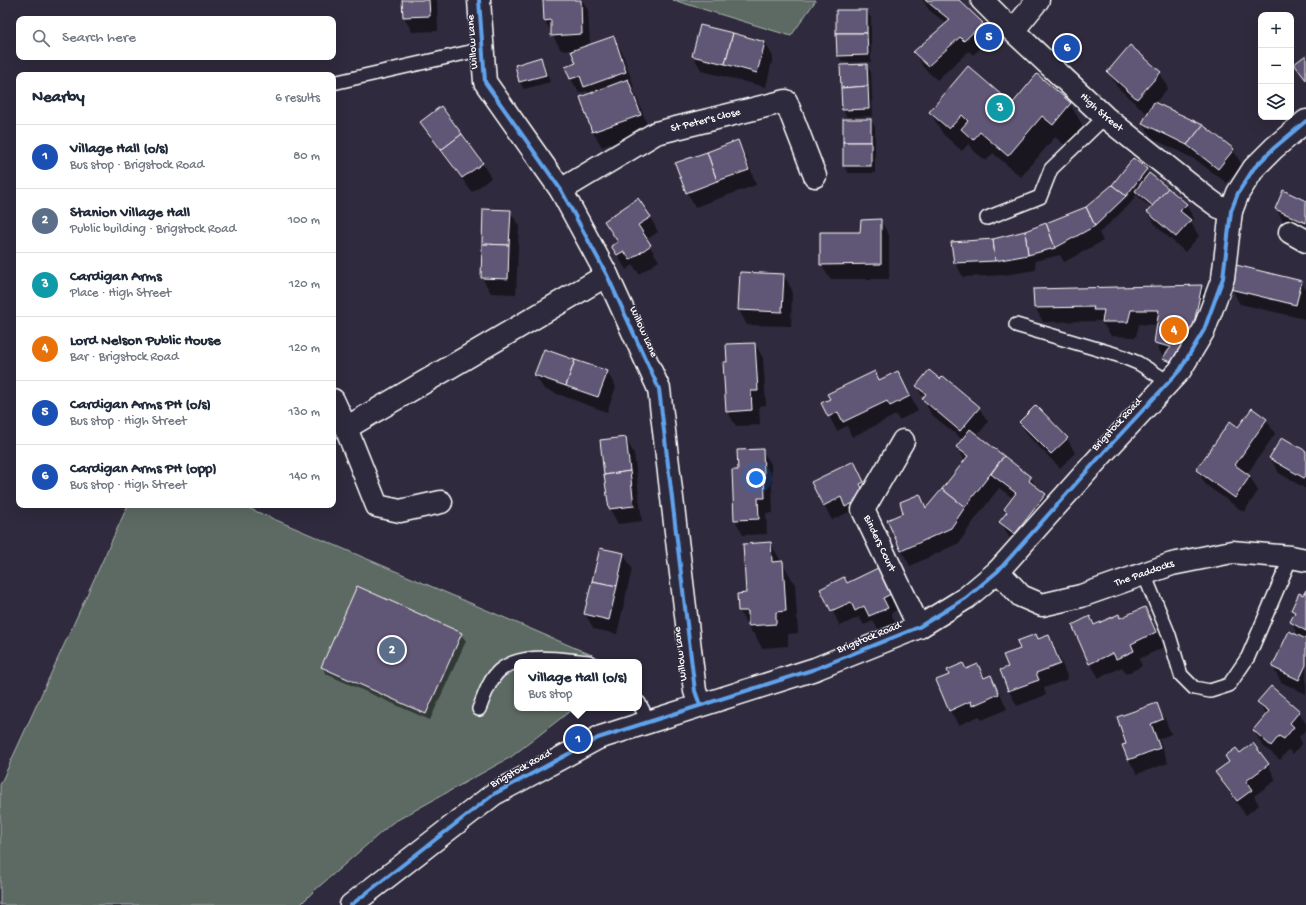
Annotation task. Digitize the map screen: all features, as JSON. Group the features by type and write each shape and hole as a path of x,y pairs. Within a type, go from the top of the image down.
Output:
{"street":[{"name":"Willow Lane","path":"479,0 485,82 561,190 607,275 659,389 695,692 700,705"},
{"name":"High Street","path":"982,0 1105,117 1204,196 1219,207 1230,211"},
{"path":"1013,31 1038,0"},
{"name":"St Peter's Close","path":"561,190 656,133 786,101 815,176"},
{"name":"Brigstock Road","path":"351,905 494,794 644,712 700,705 814,670 919,627 966,598 998,571 1105,451 1180,370 1204,330 1223,278 1230,211 1238,193 1254,168 1274,148 1306,121"},
{"path":"346,428 607,275"},
{"path":"336,406 377,506 400,511 441,502"},
{"name":"Binders Court","path":"902,441 863,510 919,627"},
{"name":"The Paddocks","path":"998,571 1021,596 1042,605 1081,596 1172,564 1232,552 1298,558"}],"lane":[{"path":"336,82 483,49"},
{"path":"987,218 1040,197 1051,170 1105,117"},
{"path":"1016,325 1121,356 1138,363 1169,382"},
{"path":"1144,574 1169,635 1181,675 1194,688 1210,691 1229,685 1248,657 1298,558"},
{"path":"527,659 546,659"},
{"path":"479,709 490,685 499,671 514,663"}],"green space":[{"path":"673,0 816,0 791,36"},
{"path":"127,508 248,508 601,659 514,659 514,711 570,711 511,757 392,823 300,905 0,905 0,785"}],"building":[{"path":"402,0 429,0 430,16 403,17"},
{"path":"543,0 581,0 582,34 551,36 551,20 544,21"},
{"path":"925,0 959,0 983,23 964,41 960,37 928,66 913,52 950,20"},
{"path":"836,10 867,10 867,33 836,33"},
{"path":"700,25 733,33 725,64 692,56"},
{"path":"733,33 765,42 757,73 725,64"},
{"path":"836,33 867,33 868,55 837,56"},
{"path":"614,36 626,72 584,87 580,76 570,79 565,67 576,63 571,51"},
{"path":"1130,45 1161,72 1137,99 1107,72"},
{"path":"1306,55 1306,80 1294,64"},
{"path":"541,57 546,75 519,82 515,65"},
{"path":"867,64 868,86 841,88 840,65"},
{"path":"968,66 1012,104 1037,74 1071,103 1053,125 1042,116 1008,156 980,132 973,140 961,129 968,121 962,115 949,129 929,112"},
{"path":"628,79 641,115 592,132 580,97"},
{"path":"868,86 869,109 842,110 841,88"},
{"path":"1154,102 1203,125 1187,145 1142,123"},
{"path":"441,106 462,134 441,150 420,122"},
{"path":"843,119 871,119 871,142 843,142"},
{"path":"1203,125 1234,149 1218,169 1187,145"},
{"path":"462,134 483,163 462,178 441,150"},
{"path":"738,140 749,170 717,181 707,152"},
{"path":"843,142 871,142 871,166 843,166"},
{"path":"707,152 717,181 686,193 675,163"},
{"path":"1133,158 1147,169 1126,196 1112,185"},
{"path":"1149,173 1168,188 1153,206 1135,191"},
{"path":"1112,185 1126,196 1095,226 1086,207"},
{"path":"1168,188 1187,204 1180,211 1191,220 1176,237 1147,212"},
{"path":"1283,190 1306,201 1306,223 1275,209"},
{"path":"638,198 651,217 638,225 651,245 630,260 624,251 617,255 611,246 618,242 604,221"},
{"path":"1086,207 1095,226 1055,248 1046,223"},
{"path":"483,209 511,210 509,245 482,244"},
{"path":"881,219 881,264 820,265 820,232 860,232 861,220"},
{"path":"1046,223 1055,248 1028,255 1025,231"},
{"path":"1025,231 1028,255 995,261 993,239"},
{"path":"993,239 995,261 954,263 951,242"},
{"path":"482,244 509,245 508,279 481,278"},
{"path":"1236,265 1302,281 1296,305 1230,289"},
{"path":"740,272 784,274 782,312 738,310"},
{"path":"1202,285 1191,338 1178,364 1162,359 1171,347 1154,343 1159,310 1131,310 1128,322 1102,322 1104,310 1093,310 1094,307 1034,308 1033,289"},
{"path":"755,343 758,391 751,391 752,410 726,412 723,362 727,362 726,344"},
{"path":"544,349 575,360 566,386 534,375"},
{"path":"575,360 608,371 598,397 566,386"},
{"path":"929,370 940,379 943,376 980,407 960,431 922,399 926,394 916,386"},
{"path":"875,371 879,380 898,371 910,396 890,406 887,401 843,422 838,412 828,417 821,403 830,399 827,394"},
{"path":"1036,405 1068,438 1051,454 1019,422"},
{"path":"1252,408 1267,419 1235,465 1250,476 1235,498 1196,470 1230,421 1238,427"},
{"path":"970,429 1004,456 965,507 942,489 968,456 956,447"},
{"path":"626,437 630,471 604,475 600,440"},
{"path":"1282,437 1306,451 1306,474 1304,478 1269,458"},
{"path":"763,449 765,498 758,498 759,519 734,520 732,470 738,470 737,450"},
{"path":"1004,456 1031,477 1029,481 1046,494 1015,534 999,522 1007,512 1004,509 1016,493 991,474"},
{"path":"854,461 864,482 860,484 866,497 845,507 841,497 823,506 811,482"},
{"path":"630,471 634,506 609,509 604,475"},
{"path":"942,489 965,507 951,528 901,551 887,520 903,513 900,502 920,494 926,508"},
{"path":"771,542 772,562 783,561 786,611 776,612 776,624 748,626 748,611 738,611 737,594 746,593 743,544"},
{"path":"600,548 624,553 617,586 592,581"},
{"path":"880,567 893,593 883,598 888,608 869,616 864,606 855,611 851,602 831,611 820,589 844,577 847,583"},
{"path":"592,581 617,586 609,620 584,614"},
{"path":"357,586 462,633 426,714 321,667"},
{"path":"1306,590 1306,631 1290,622 1295,612 1291,610 1299,593 1303,595"},
{"path":"1145,607 1156,632 1131,644 1134,651 1116,659 1113,653 1089,664 1072,625 1090,616 1094,625 1119,614 1120,618"},
{"path":"1289,631 1306,639 1306,665 1299,680 1272,667"},
{"path":"1036,634 1038,639 1049,635 1060,664 1036,673 1039,680 1008,691 1000,670 1008,667 1003,655 1020,649 1017,641"},
{"path":"963,663 966,669 978,664 984,678 991,675 999,694 972,706 971,701 949,711 936,680 949,675 947,670"},
{"path":"1271,686 1300,711 1290,723 1294,727 1284,739 1279,736 1271,746 1253,730 1269,711 1257,702"},
{"path":"1157,703 1163,719 1151,724 1160,748 1128,760 1122,745 1126,744 1117,717"},
{"path":"1253,743 1269,764 1246,781 1252,790 1237,801 1215,772 1229,762 1225,756 1236,748 1240,753"}],"cycle path":[{"path":"479,0 485,82 561,190 607,275 659,389 695,691 700,705"},
{"path":"351,905 494,794 598,738 815,669 919,627 966,598 998,571 1105,451 1180,370 1204,330 1223,278 1231,211 1238,193 1254,168 1274,148 1306,121"}],"place":[{"name":"Cardigan Arms PH (o/s)","path":"989,37"},
{"name":"Cardigan Arms PH (opp)","path":"1067,48"},
{"name":"Cardigan Arms","path":"1000,108"},
{"name":"Lord Nelson Public House","path":"1174,330"},
{"name":"Stanion Village Hall","path":"392,650"},
{"name":"Village Hall (o/s)","path":"578,739"}]}
